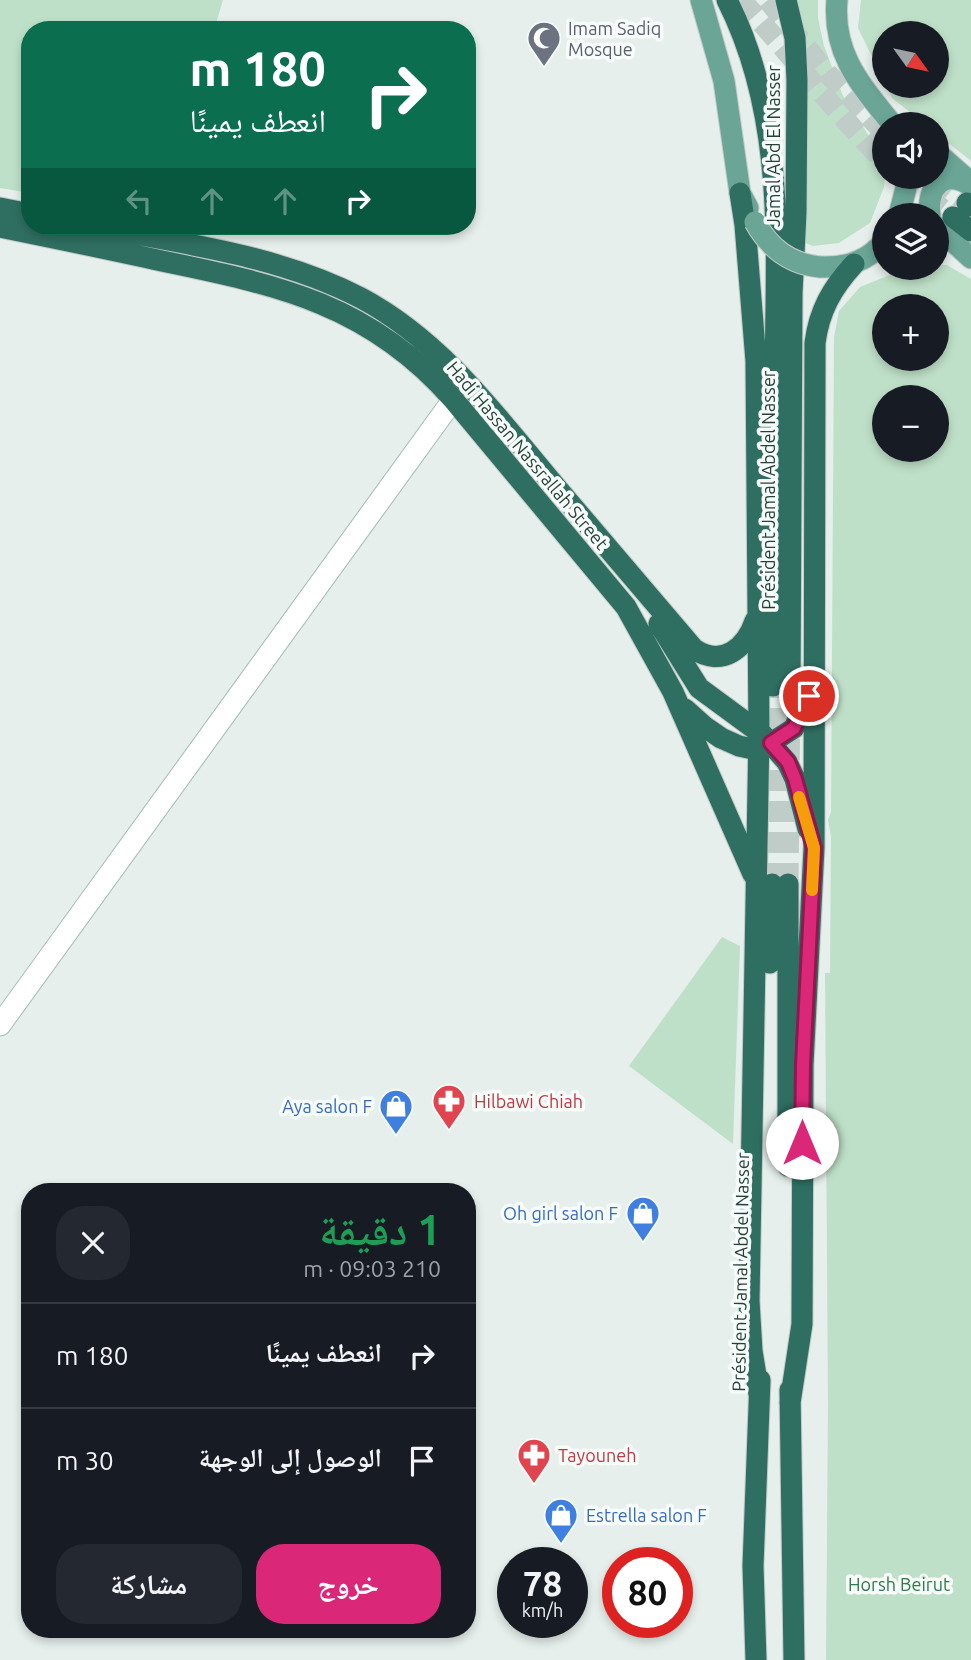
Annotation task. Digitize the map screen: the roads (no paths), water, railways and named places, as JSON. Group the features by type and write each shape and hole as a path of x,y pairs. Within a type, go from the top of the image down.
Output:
{"highway":[{"name":"Jamal Abd El Nasser","path":"727,0 743,33 762,97 771,141 777,228 781,686 796,213 797,80 795,38 786,0"},
{"path":"740,193 756,360 758,605 762,741 773,884 790,1403 794,1660"},
{"path":"962,203 971,231"},
{"path":"0,208 21,212"},
{"name":"Hadi Hassan Nassrallah Street","path":"0,227 21,231"},
{"name":"Hadi Hassan Nassrallah Street","path":"38,235 286,289 346,314 376,331 423,368 453,399 618,597 673,692"},
{"path":"137,235 243,256 295,271 362,299 398,323 435,351 467,381 638,585 703,656 721,656 743,645 750,635 758,605"},
{"path":"790,1403 802,1324 803,1065 814,848 815,343 827,300 853,264"},
{"path":"638,585 692,679 788,762 814,848"},
{"path":"673,692 689,713 705,727 736,745 750,749 794,728 803,711 814,676"},
{"path":"673,692 773,884"},
{"name":"Président Jamal Abdel Nasser","path":"756,1660 753,1566 760,1394 752,1351 749,1301 773,884"}],"main road":[{"path":"701,0 724,81 740,193 766,240 787,258 820,267 853,264 872,252"},
{"path":"837,0 839,32 852,73 882,112"},
{"path":"862,88 890,112"},
{"path":"949,178 962,203"},
{"path":"930,203 930,195 937,184 955,179 962,203 969,257 949,249"}],"street":[{"path":"0,1025 467,381"}],"tunnel":[{"path":"741,0 872,148"},
{"path":"768,0 827,73 872,120"},
{"path":"949,188 967,203"},
{"path":"917,189 953,217"},
{"path":"772,884 773,686"},
{"path":"788,884 790,686"}],"place":[{"name":"Imam Sadiq Mosque","path":"544,68"},
{"name":"Hilbawi Chiah","path":"449,1131"},
{"name":"Aya salon F","path":"396,1136"},
{"name":"Oh girl salon F","path":"643,1243"},
{"name":"Tayouneh","path":"534,1485"},
{"name":"Estrella salon F","path":"561,1545"}],"park label":[{"name":"Horsh Beirut","path":"899,1584"}]}
